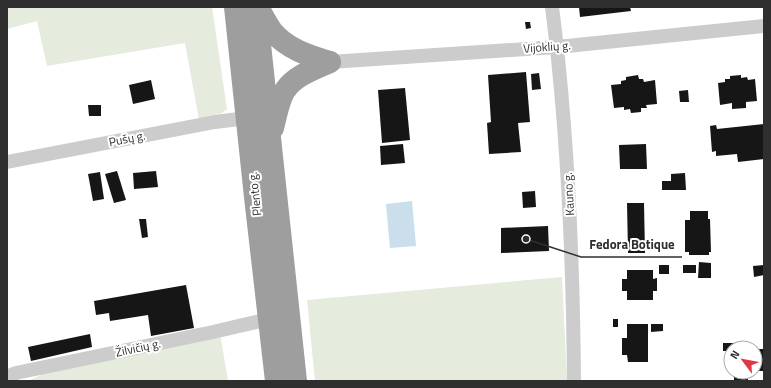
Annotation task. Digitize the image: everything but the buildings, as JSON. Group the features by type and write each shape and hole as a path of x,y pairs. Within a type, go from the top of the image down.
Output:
{"highway":[{"name":"Plento g.","path":"235,7 276,381"},
{"name":"Plento g.","path":"257,7 296,381"},
{"path":"257,7 272,31 284,43 311,57 330,62"},
{"path":"271,139 279,104 285,90 294,81 309,71 330,62"}],"street":[{"name":"Kauno g.","path":"552,7 557,47 570,205 573,280 574,381"},
{"name":"Vijoklių g.","path":"330,62 557,47 764,26"},
{"name":"Pušų g.","path":"7,162 215,122 246,118"},
{"name":"Žilvičių g.","path":"7,377 16,373 269,319"}],"shaded area":[{"path":"7,7 212,7 227,109 222,113 199,120 185,43 47,66 37,21 7,29"},
{"path":"562,277 567,381 315,381 307,300"},
{"path":"220,333 228,381 28,381 43,374"}],"water":[{"path":"412,201 416,246 390,248 386,204"}],"place":[{"name":"Fedora Botique","path":"526,239"}]}
